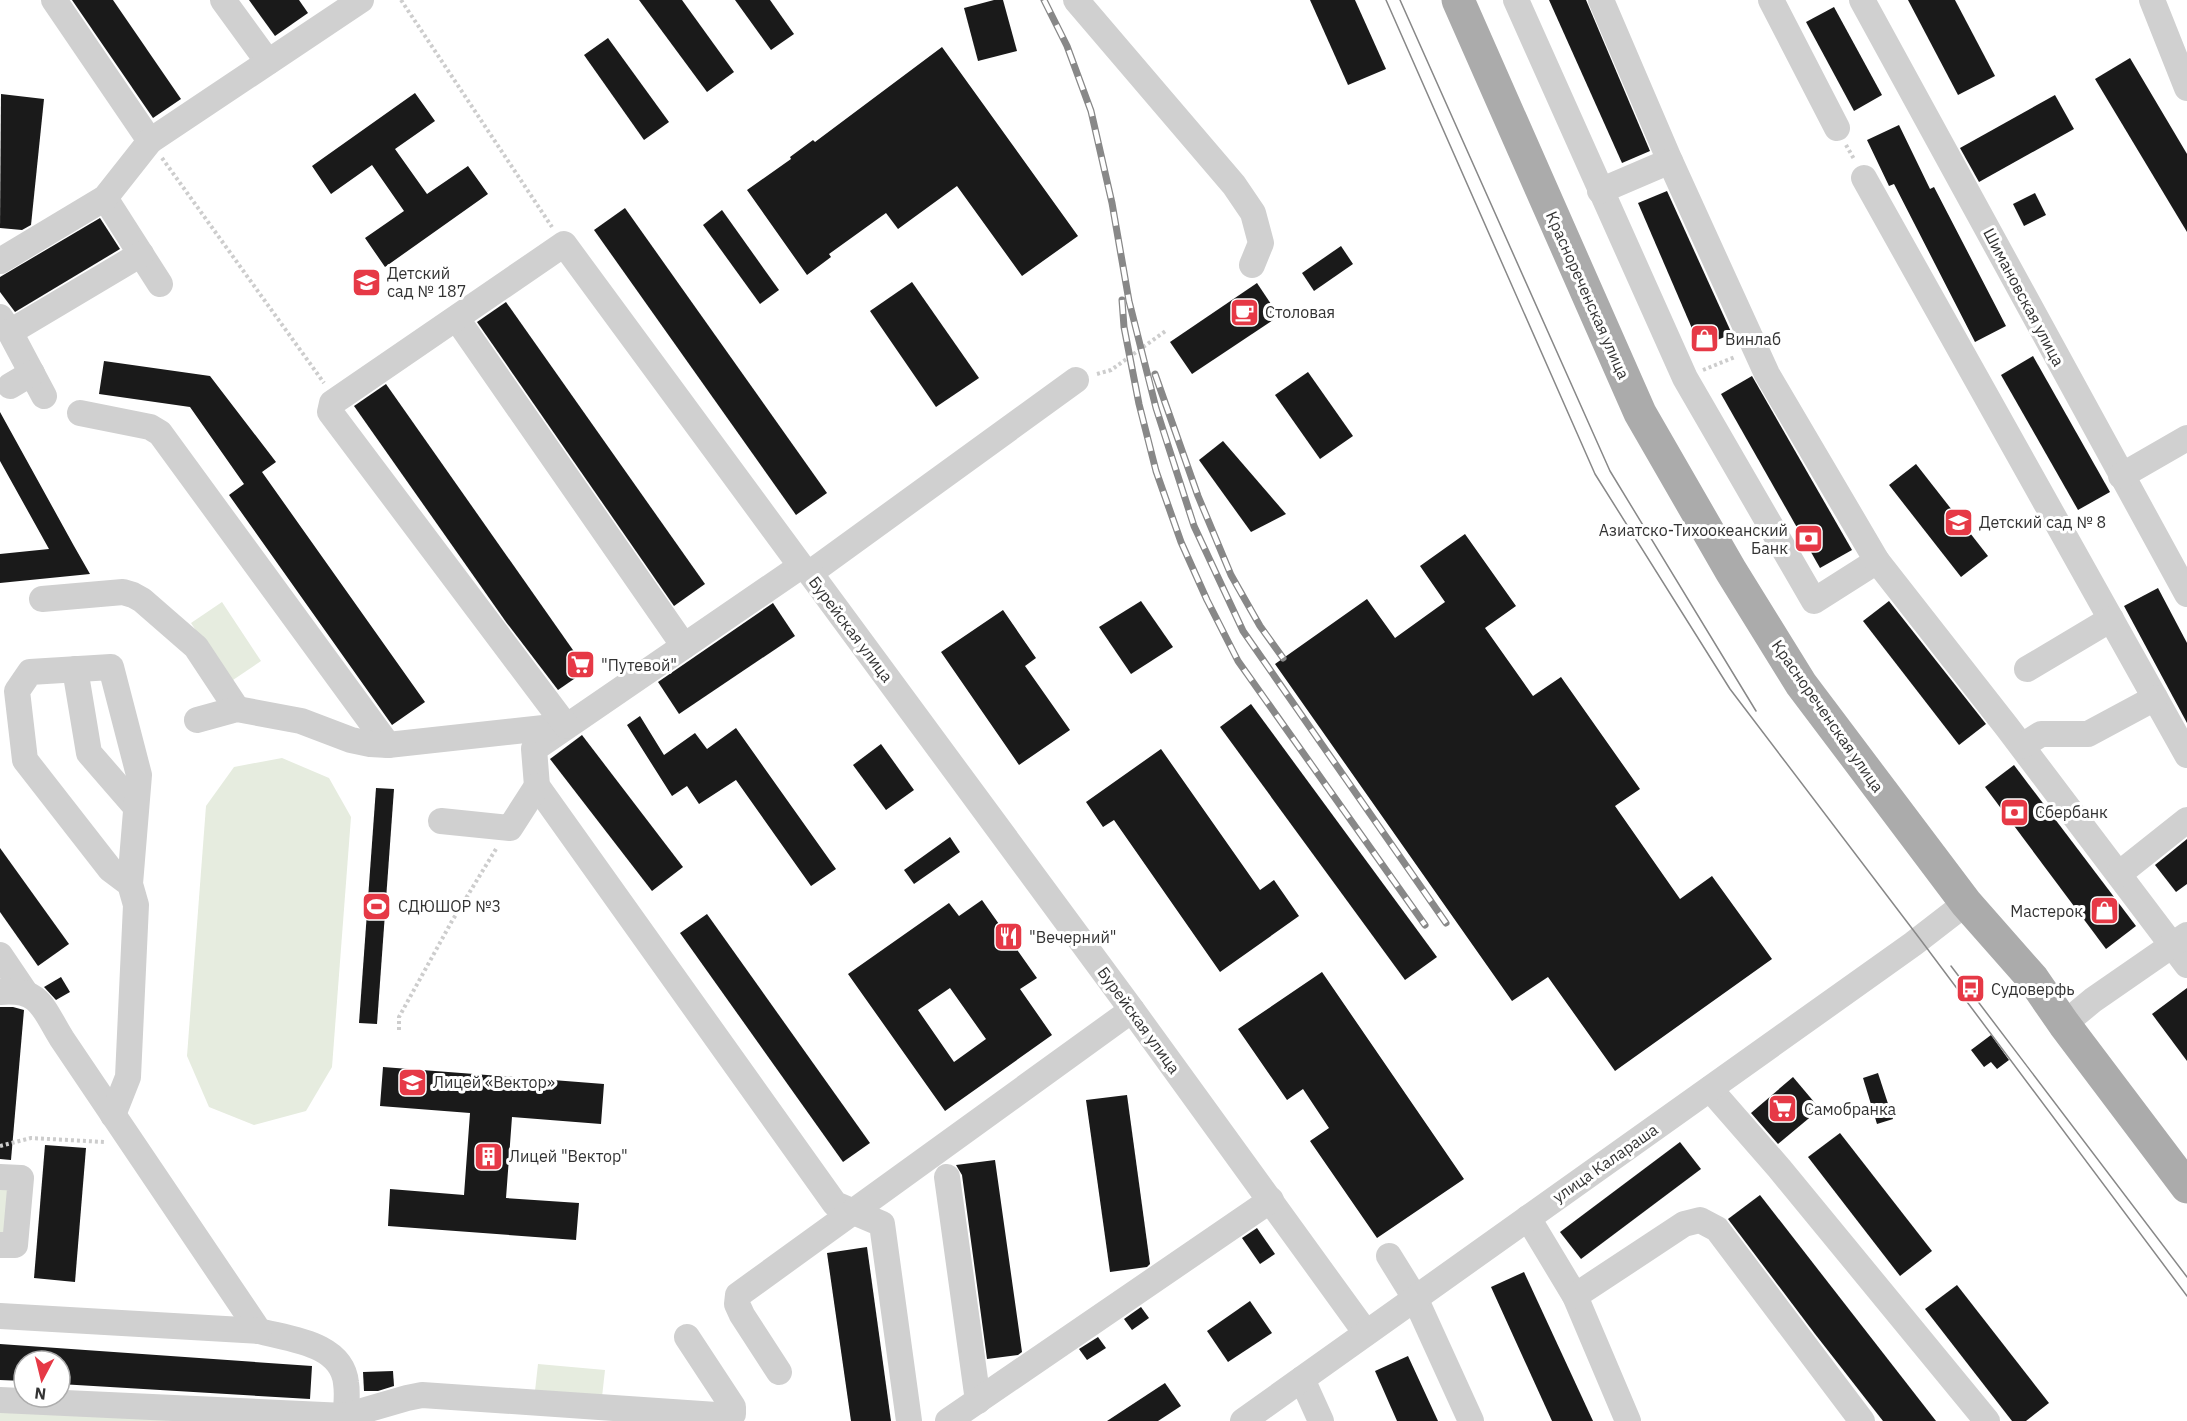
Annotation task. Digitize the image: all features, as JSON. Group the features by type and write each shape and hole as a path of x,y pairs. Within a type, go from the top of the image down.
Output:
{"main road":[{"name":"Краснореченская улица","path":"1458,0 1640,413 1682,489 1801,684 1966,903 2033,979 2064,1024 2187,1187"}],"street":[{"path":"54,0 150,141"},
{"path":"223,0 268,62"},
{"path":"0,261 105,198 150,141 361,0"},
{"path":"1076,0 1234,185 1253,213 1261,243 1252,265"},
{"path":"1516,0 1685,378 1814,601 1877,561"},
{"path":"1771,0 1837,128"},
{"name":"Шимановская улица","path":"1862,0 2121,476 2186,590"},
{"path":"2152,0 2187,88"},
{"path":"1608,2 1670,161 1767,374 1877,561 2119,874 2182,948 2093,1000 2064,1024"},
{"path":"1600,190 1670,161"},
{"path":"1864,178 2187,755"},
{"path":"105,198 160,284"},
{"path":"564,244 336,400 332,403 330,412 566,726"},
{"name":"Бурейская улица","path":"564,244 1132,1010 1366,1334"},
{"path":"44,396 5,325 141,254"},
{"path":"457,319 684,646"},
{"path":"10,386 32,374"},
{"path":"909,1421 882,1224 835,1204 537,786 534,749 684,646 805,569 1076,380"},
{"path":"80,413 150,427 160,433 388,745"},
{"path":"2121,476 2187,438"},
{"path":"42,598 123,592 133,595 153,609 196,647 237,709"},
{"path":"2027,669 2111,619"},
{"path":"113,1115 128,1077 136,905 130,884 139,775 111,667 30,672 17,691 25,760 110,869 130,884"},
{"path":"75,669 89,753 135,806"},
{"path":"2022,746 2041,734 2088,734 2155,698"},
{"path":"196,720 237,709 301,721 351,740 388,745 566,726"},
{"path":"441,821 510,828 537,786"},
{"path":"2119,874 2187,820"},
{"name":"улица Калараша","path":"1243,1421 1920,939 1966,903"},
{"path":"0,955 25,992 38,1001 259,1331"},
{"path":"0,992 25,992"},
{"path":"779,1372 736,1304 738,1295 1132,1010"},
{"path":"1710,1089 1779,1168 1987,1421"},
{"path":"0,1177 21,1178 15,1245 0,1245"},
{"path":"947,1177 978,1401"},
{"path":"948,1421 1271,1200"},
{"path":"1528,1218 1575,1296 1628,1421"},
{"path":"1575,1296 1684,1224 1700,1220 1717,1229 1862,1421"},
{"path":"1389,1256 1415,1298 1471,1421"},
{"path":"0,1316 259,1331 319,1347 333,1357 343,1370 346,1383 345,1419"},
{"path":"0,1400 345,1419 422,1395 731,1416 734,1411 733,1407 687,1337"},
{"path":"1302,1379 1321,1421"}],"path":[{"path":"401,0 564,244"},
{"path":"1837,128 1864,178"},
{"path":"150,141 336,400"},
{"path":"1076,380 1111,370 1167,330"},
{"path":"1685,378 1755,349"},
{"path":"399,1030 399,1017 452,921 510,828"},
{"path":"0,1146 31,1138 132,1144"}],"shaded area":[{"path":"222,602 261,661 230,682 191,623"},
{"path":"282,758 329,778 351,817 332,1067 306,1111 254,1125 209,1107 187,1056 206,806 234,767"},
{"path":"0,1185 10,1186 7,1239 0,1238"},
{"path":"538,1364 605,1370 602,1397 535,1391"},
{"path":"0,1409 181,1421 0,1421"}],"building":[{"path":"72,0 113,0 181,99 153,118"},
{"path":"249,0 299,0 308,13 275,36"},
{"path":"639,0 682,0 734,72 707,92"},
{"path":"735,0 770,0 794,34 771,50"},
{"path":"994,0 1003,0 1017,51 978,61 964,8"},
{"path":"1310,0 1355,0 1386,69 1348,85"},
{"path":"1549,0 1586,0 1650,151 1622,163"},
{"path":"1908,0 1955,0 1995,76 1958,95"},
{"path":"1834,7 1882,95 1854,111 1806,22"},
{"path":"608,38 669,122 644,140 584,55"},
{"path":"942,47 1078,236 1022,276 957,186 898,229 886,213 829,254 831,257 807,275 747,190"},
{"path":"2130,58 2187,154 2187,232 2095,79"},
{"path":"415,93 435,121 395,149 427,194 468,166 488,194 385,267 365,238 404,211 372,165 331,194 312,166"},
{"path":"1,94 44,99 31,225 22,230 0,228"},
{"path":"2055,95 2074,129 1979,182 1960,148"},
{"path":"1899,125 1930,189 1934,187 2006,326 1975,342 1894,184 1889,186 1867,140"},
{"path":"1667,191 1732,334 1700,347 1638,203"},
{"path":"2035,193 2046,215 2024,226 2013,204"},
{"path":"625,208 827,493 796,515 594,230"},
{"path":"722,210 779,290 760,304 703,225"},
{"path":"100,218 120,249 15,312 0,292 0,277"},
{"path":"1341,246 1353,264 1314,291 1302,273"},
{"path":"912,282 979,378 936,407 870,311"},
{"path":"1257,283 1279,316 1192,374 1170,342"},
{"path":"506,302 705,584 674,606 477,322"},
{"path":"2033,356 2110,492 2078,510 2001,375"},
{"path":"104,361 210,376 276,462 262,472 425,702 392,725 229,495 244,484 190,407 99,394"},
{"path":"1308,372 1353,436 1320,459 1275,395"},
{"path":"1752,376 1852,550 1820,568 1721,394"},
{"path":"386,384 587,670 558,690 506,622 354,406"},
{"path":"0,412 90,574 0,583 0,554 49,549 0,461"},
{"path":"1223,441 1286,514 1251,532 1199,460"},
{"path":"1916,464 1988,556 1961,577 1889,485"},
{"path":"1465,534 1516,606 1485,628 1533,696 1561,677 1640,789 1615,806 1680,899 1712,876 1772,959 1615,1071 1548,977 1512,1001 1275,664 1367,599 1395,638 1445,602 1420,566"},
{"path":"2158,588 2187,643 2187,723 2124,606"},
{"path":"1141,601 1173,647 1131,674 1099,627"},
{"path":"1889,601 1986,724 1959,745 1863,621"},
{"path":"773,603 795,636 679,714 658,682"},
{"path":"1003,610 1036,658 1025,666 1070,730 1019,765 941,652"},
{"path":"1251,704 1437,957 1405,980 1220,727"},
{"path":"640,716 664,755 695,733 707,749 736,728 836,869 811,886 736,780 699,804 687,786 672,796 627,725"},
{"path":"582,735 683,867 652,891 550,759"},
{"path":"881,744 914,790 886,810 853,765"},
{"path":"1161,749 1260,890 1274,880 1299,916 1220,972 1114,820 1103,827 1086,802"},
{"path":"2014,765 2136,926 2106,949 1985,787"},
{"name":"СДЮШОР №3","path":"376,788 394,789 377,1024 359,1023"},
{"path":"950,837 960,852 914,884 904,870"},
{"path":"2187,839 2187,884 2176,892 2155,865"},
{"path":"0,848 69,944 38,966 0,912"},
{"path":"982,900 1037,978 1020,989 1052,1035 945,1111 848,974 949,903 959,916","holes":["950,988 986,1039 954,1062 918,1010"]},
{"path":"707,914 870,1143 843,1162 680,933"},
{"path":"1322,972 1464,1179 1377,1238 1310,1141 1329,1128 1303,1089 1287,1100 1238,1029"},
{"path":"61,977 70,992 56,1000 44,987"},
{"path":"2187,988 2187,1061 2152,1014"},
{"path":"0,1007 24,1010 11,1160 0,1159"},
{"path":"1991,1035 2009,1060 1997,1069 1991,1062 1984,1067 1971,1050"},
{"name":"Лицей \"Вектор\"","path":"383,1067 604,1084 601,1124 512,1117 506,1198 579,1203 576,1240 388,1226 390,1189 464,1195 470,1113 380,1106"},
{"path":"1878,1073 1893,1119 1877,1124 1863,1078"},
{"path":"1793,1077 1820,1109 1778,1144 1751,1113"},
{"path":"1127,1095 1150,1264 1147,1267 1110,1272 1086,1100"},
{"path":"1840,1133 1932,1251 1900,1276 1808,1157"},
{"path":"1680,1142 1701,1169 1581,1259 1560,1232"},
{"path":"45,1145 86,1148 75,1282 34,1278"},
{"path":"995,1160 1022,1352 1018,1355 987,1359 962,1175 956,1165"},
{"path":"1760,1195 1936,1421 1883,1421 1815,1334 1728,1219"},
{"path":"1257,1228 1275,1254 1260,1264 1242,1238"},
{"path":"867,1247 891,1421 851,1421 827,1253"},
{"path":"1524,1272 1593,1421 1552,1421 1491,1287"},
{"path":"1957,1285 2049,1403 2026,1421 2012,1421 1925,1309"},
{"path":"1250,1301 1272,1333 1228,1362 1207,1331"},
{"path":"1141,1307 1149,1318 1132,1330 1124,1319"},
{"path":"1098,1337 1106,1348 1087,1360 1079,1349"},
{"path":"0,1344 71,1349 12,1349 12,1380 0,1380"},
{"path":"72,1349 312,1366 310,1399 72,1385"},
{"path":"1408,1356 1438,1421 1397,1421 1375,1371"},
{"path":"393,1371 394,1386 378,1391 364,1391 363,1372"},
{"path":"1165,1383 1181,1406 1158,1421 1107,1421"}],"tram line":[{"path":"1386,0 1595,474 1730,689 2187,1296"},
{"path":"1400,0 1610,471 1756,711"},
{"path":"1951,966 2187,1277"}],"railway":[{"path":"1044,0 1067,46 1091,111 1112,203 1129,301 1156,408 1194,526 1243,631 1446,923"},
{"path":"1122,300 1124,327 1139,404 1156,471 1181,542 1207,600 1238,661 1425,925"},
{"path":"1155,374 1198,496 1231,575 1260,626 1283,658"}],"place":[{"name":"Детский сад № 187","path":"366,282"},
{"name":"Столовая","path":"1244,312"},
{"name":"Винлаб","path":"1704,339"},
{"name":"Детский сад № 8","path":"1958,522"},
{"name":"Азиатско-Тихоокеанский Банк","path":"1809,539"},
{"name":"\"Путевой\"","path":"580,665"},
{"name":"Сбербанк","path":"2014,812"},
{"name":"СДЮШОР №3","path":"377,906"},
{"name":"Мастерок","path":"2104,911"},
{"name":"\"Вечерний\"","path":"1008,937"},
{"name":"Судоверфь","path":"1970,989"},
{"name":"Лицей «Вектор»","path":"412,1082"},
{"name":"Самобранка","path":"1783,1109"},
{"name":"Лицей \"Вектор\"","path":"488,1156"}]}
